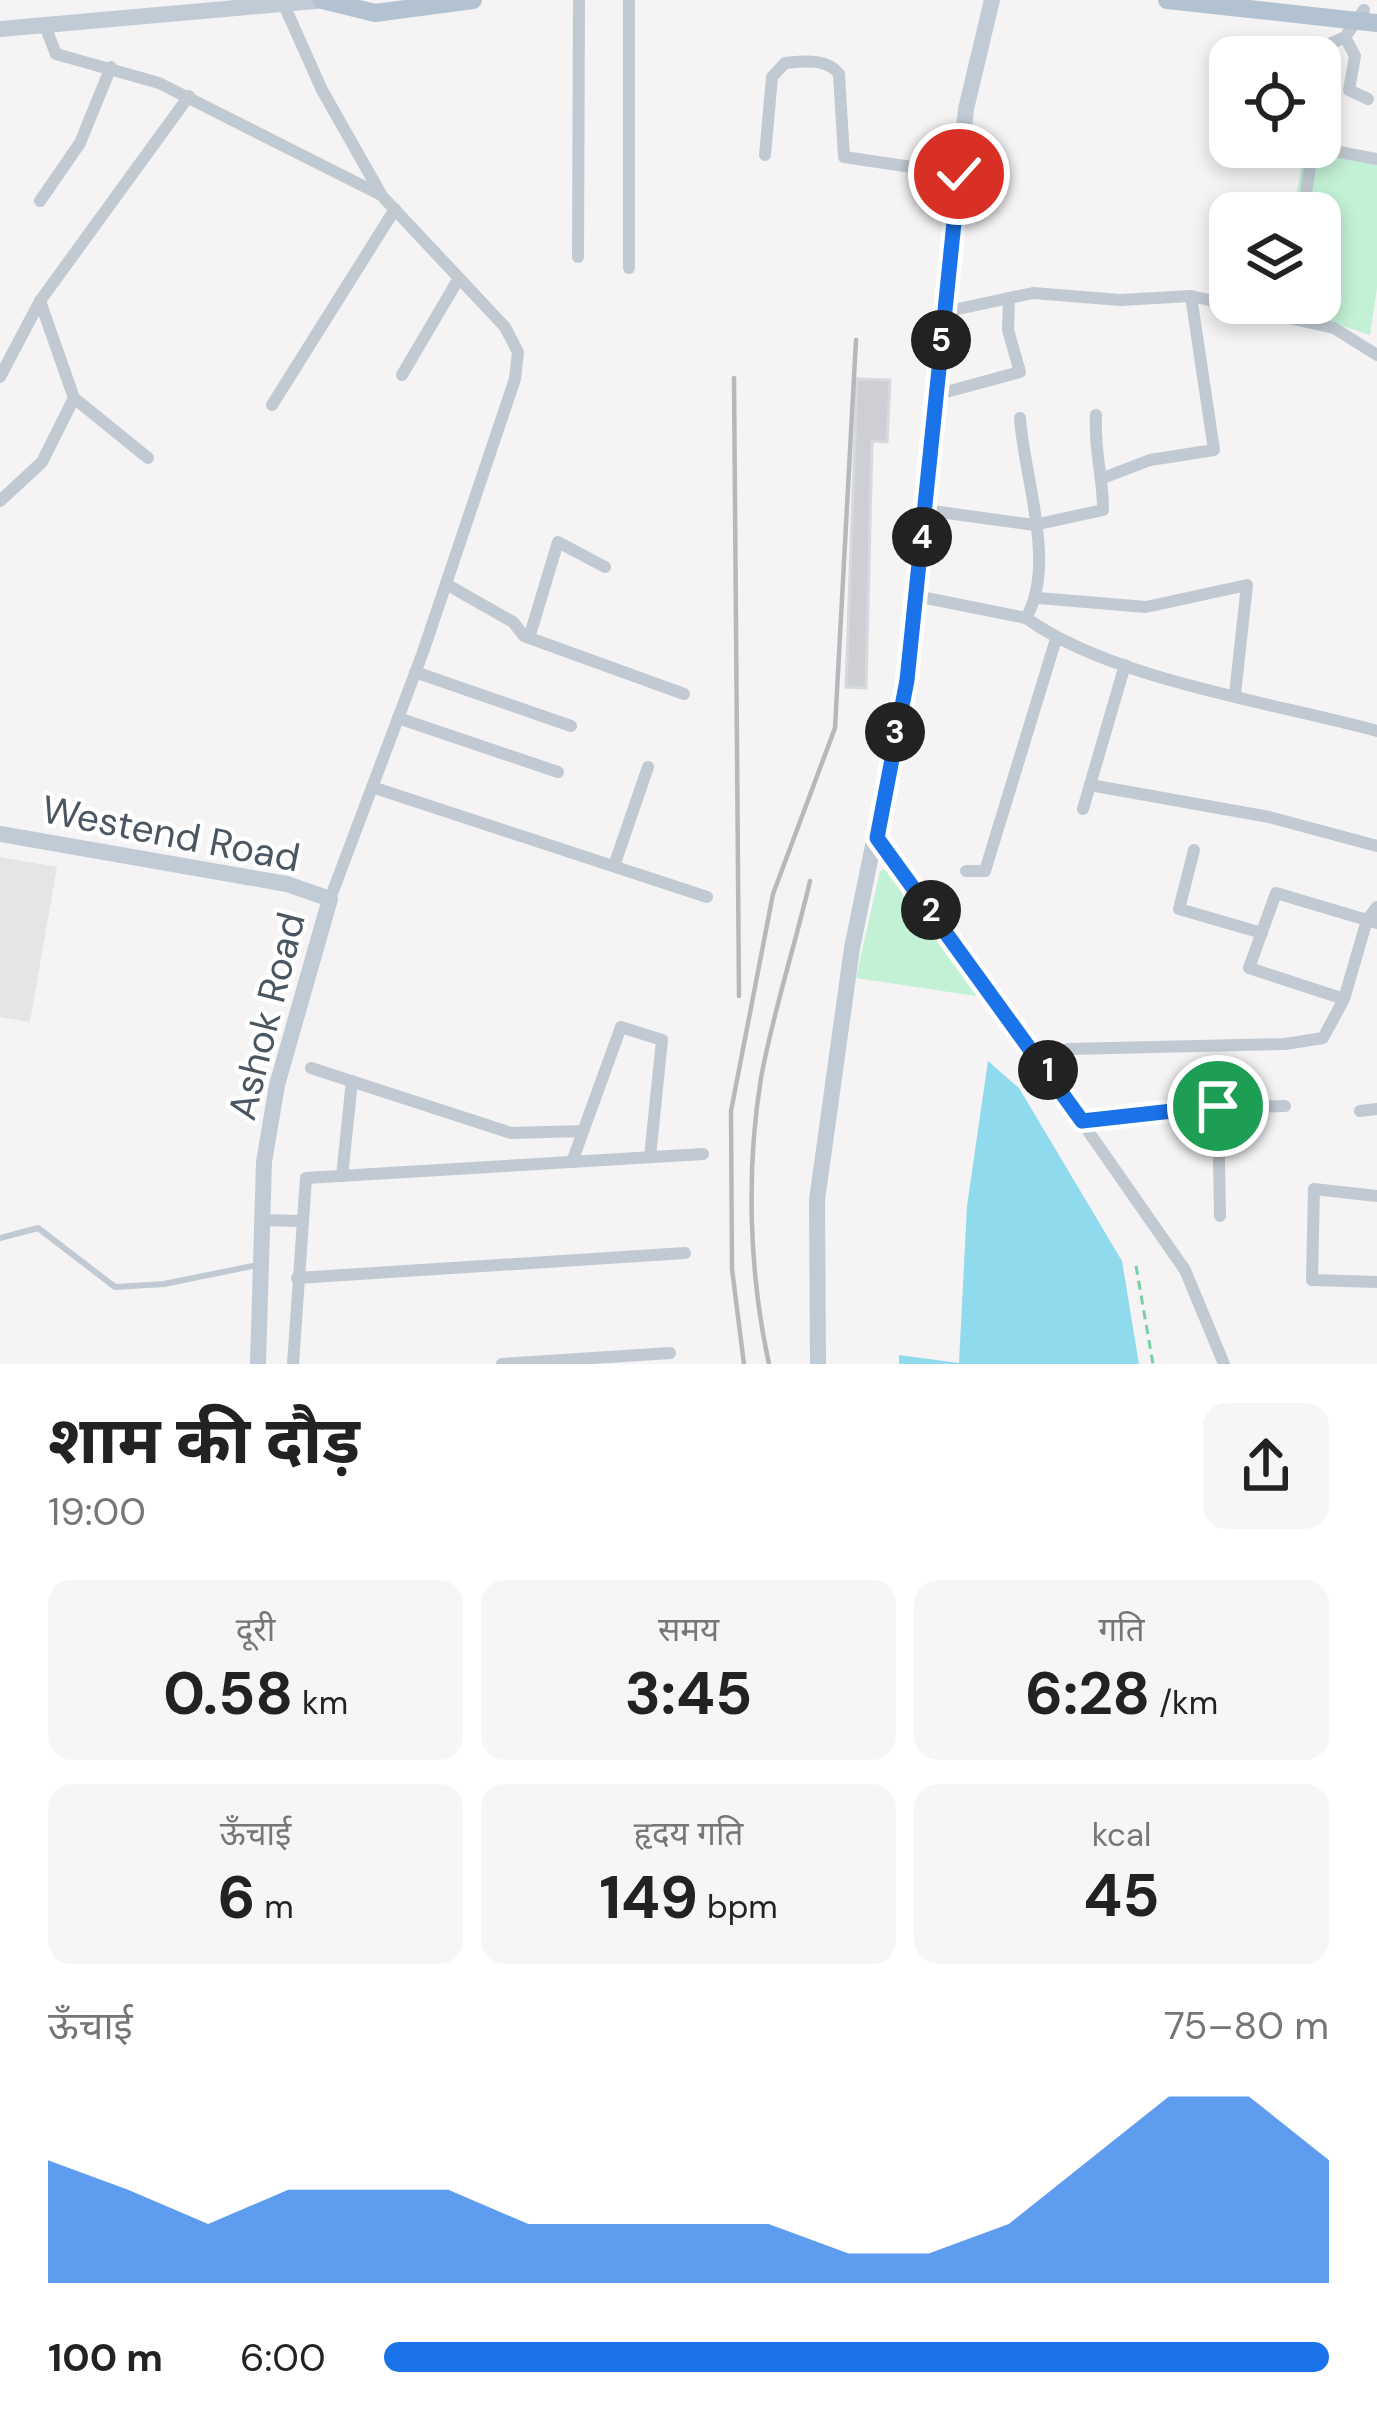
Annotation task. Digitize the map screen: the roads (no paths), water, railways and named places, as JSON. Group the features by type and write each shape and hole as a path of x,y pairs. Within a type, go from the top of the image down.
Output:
{"main road":[{"path":"324,1 375,13 473,0"},
{"path":"1166,0 1371,16"},
{"path":"1313,0 1371,16"}],"street":[{"path":"578,257 579,0"},
{"path":"629,0 629,268"},
{"path":"818,1364 818,1200 852,949 907,680 966,109 992,0"},
{"path":"0,29 324,1"},
{"path":"284,5 322,90 382,196 505,327 518,352 515,379 446,584 330,899"},
{"path":"1341,39 1371,16"},
{"path":"45,26 56,54 111,67 189,96 382,196"},
{"path":"1345,37 1355,56 1349,90 1368,99"},
{"path":"765,155 772,77 785,63 807,60 829,65 839,74 844,157 959,174"},
{"path":"40,201 80,143 111,67"},
{"path":"0,377 40,301 189,96"},
{"path":"1306,192 1313,147 1377,159"},
{"path":"272,405 394,209"},
{"path":"402,375 459,278"},
{"path":"944,312 1033,293 1120,300 1209,299"},
{"path":"1103,478 1150,460 1214,450 1191,296"},
{"path":"935,395 1020,372 1008,330 1009,298"},
{"path":"40,301 74,398 148,458"},
{"path":"1323,324 1377,355"},
{"path":"0,501 42,462 74,398"},
{"path":"925,510 1034,525 1103,510 1103,478 1094,464 1096,415"},
{"path":"1020,418 1038,598 1026,618"},
{"path":"529,638 558,542 604,567"},
{"path":"446,584 513,622 529,638 684,694"},
{"path":"1038,598 1146,607 1246,585 1235,694"},
{"path":"916,596 1026,618 1056,639 1125,665 1377,731"},
{"path":"966,871 985,871 1056,639"},
{"path":"1083,809 1125,665"},
{"path":"415,672 571,726"},
{"path":"398,718 558,772"},
{"path":"614,866 648,767"},
{"path":"1090,785 1253,813 1377,847"},
{"path":"372,787 707,897"},
{"name":"Westend Road","path":"0,834 287,884 330,899"},
{"path":"877,838 1043,1064 1185,1270 1224,1364"},
{"path":"1194,850 1179,909 1262,933"},
{"path":"1344,999 1250,968 1276,893 1372,921"},
{"name":"Ashok Road","path":"258,1364 264,1162 277,1085 330,899"},
{"path":"1043,1064 1068,1049 1285,1044 1323,1038 1344,999 1377,907"},
{"path":"572,1162 621,1027 662,1040 650,1157"},
{"path":"310,1068 511,1133 583,1131"},
{"path":"342,1176 352,1082"},
{"path":"1082,1121 1218,1106 1285,1106"},
{"path":"1218,1106 1220,1216"},
{"path":"1360,1111 1377,1108"},
{"path":"293,1364 306,1178 703,1154"},
{"path":"1377,1196 1314,1189 1309,1246 1312,1280 1377,1282"},
{"path":"262,1220 300,1221"},
{"path":"298,1278 685,1253"},
{"path":"502,1364 670,1353"}],"lane":[{"path":"0,1238 38,1228 115,1287 164,1284 261,1264"}],"water":[{"path":"988,1061 1019,1088 1122,1261 1139,1364 899,1364 899,1355 959,1363 967,1206"}],"railway":[{"path":"744,1364 732,1269 731,1111 773,894 835,728 856,340"},
{"path":"734,378 739,996"},
{"path":"769,1364 754,1258 756,1113 766,1053 810,881"}]}
